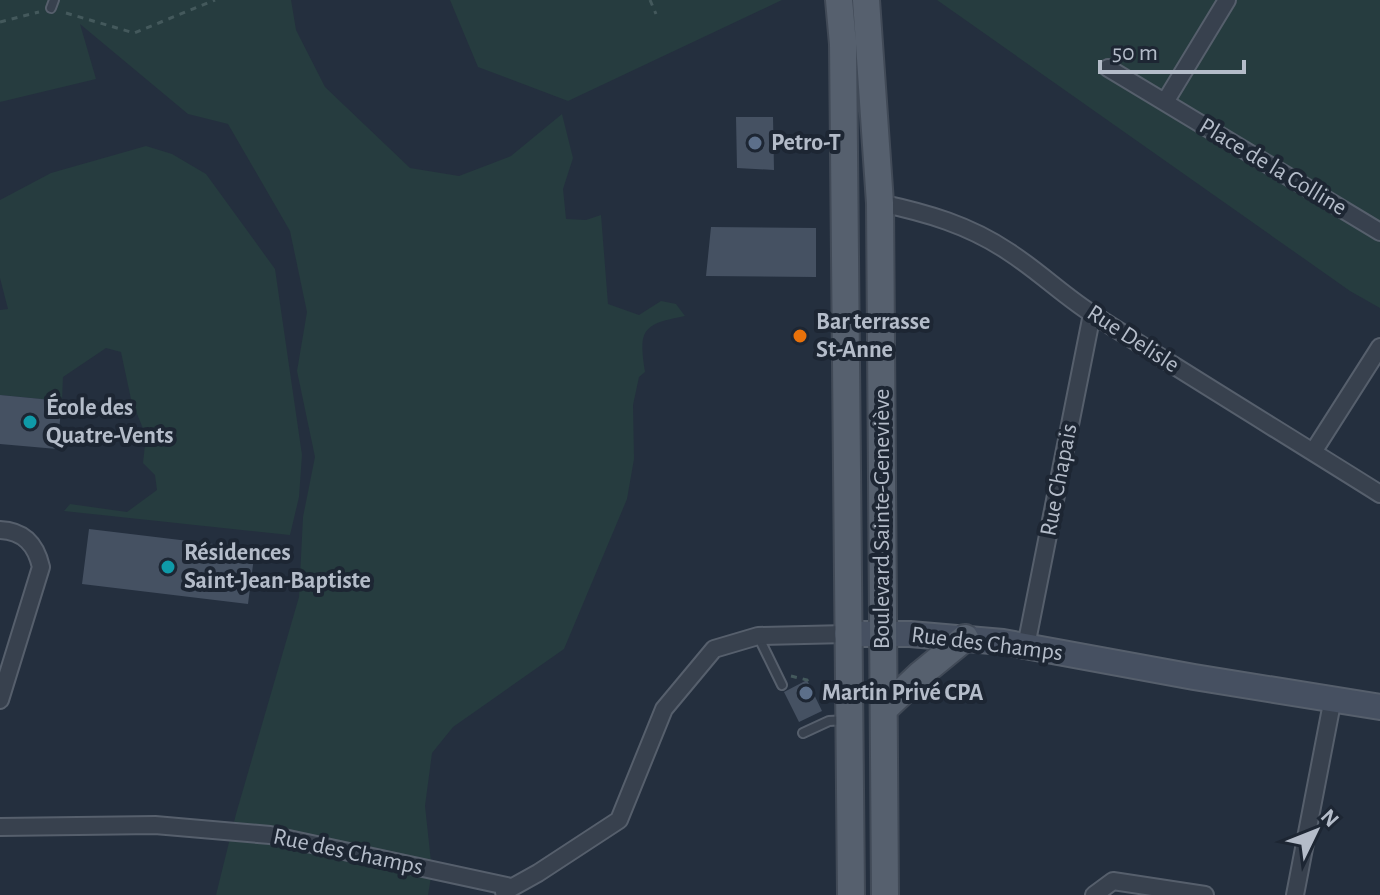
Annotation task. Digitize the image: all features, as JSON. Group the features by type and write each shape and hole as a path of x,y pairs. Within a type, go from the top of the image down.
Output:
{"main road":[{"name":"Boulevard Sainte-Geneviève","path":"839,0 843,60 851,895"},
{"name":"Boulevard Sainte-Geneviève","path":"866,0 880,203 885,895"},
{"path":"884,709 965,638"}],"street":[{"path":"1165,102 1227,0"},
{"name":"Place de la Colline","path":"1108,68 1380,232"},
{"name":"Rue Delisle","path":"880,203 926,213 964,226 1011,253 1092,314 1380,494"},
{"name":"Rue Chapais","path":"1026,646 1092,314"},
{"path":"1313,452 1380,347"},
{"path":"0,530 12,530 31,542 41,567 0,700"},
{"name":"Rue des Champs","path":"0,827 155,825 270,835 505,891 619,820 664,709 714,649 758,636 882,633 965,638 1380,707"},
{"path":"1295,895 1333,698"},
{"path":"1094,895 1113,881 1205,895"}],"lane":[{"path":"758,636 782,685"},
{"path":"803,733 829,721 848,720"}],"path":[{"path":"0,22 52,4 134,33 215,0"},
{"path":"650,0 656,14"},
{"path":"791,676 807,680 812,690"}],"green space":[{"path":"0,0 291,0 296,30 325,87 410,168 459,176 511,156 562,114 573,158 563,189 566,219 586,220 601,215 608,304 639,315 661,301 676,304 685,316 652,326 644,337 645,372 639,377 633,405 634,459 627,499 564,649 453,727 432,753 425,806 432,871 428,895 216,895 236,814 299,597 303,517 315,457 297,371 307,312 290,231 228,124 188,114 80,24 96,79 0,102"},
{"path":"450,0 782,0 568,101 478,67"},
{"path":"937,0 1380,0 1380,308 1350,291"},
{"path":"146,146 172,154 206,174 275,269 302,455 299,497 290,535 64,511 70,504 127,512 157,490 155,475 143,463 146,436 131,399 121,352 106,348 63,377 62,401 0,395 0,310 8,309 0,278 0,200 51,173"}],"building":[{"name":"Petro-T","path":"736,117 773,117 774,170 737,168"},
{"path":"711,227 816,228 816,277 706,276"},
{"name":"École des Quatre-Vents","path":"0,395 62,401 57,449 0,444"},
{"name":"Résidences Saint-Jean-Baptiste","path":"89,529 255,549 248,604 82,584"},
{"path":"807,680 822,711 799,722 784,692"}],"place":[{"name":"Petro-T","path":"755,143"},
{"name":"Bar terrasse St-Anne","path":"800,336"},
{"name":"École des Quatre-Vents","path":"30,422"},
{"name":"Résidences Saint-Jean-Baptiste","path":"168,567"},
{"name":"Martin Privé CPA","path":"806,693"}]}
